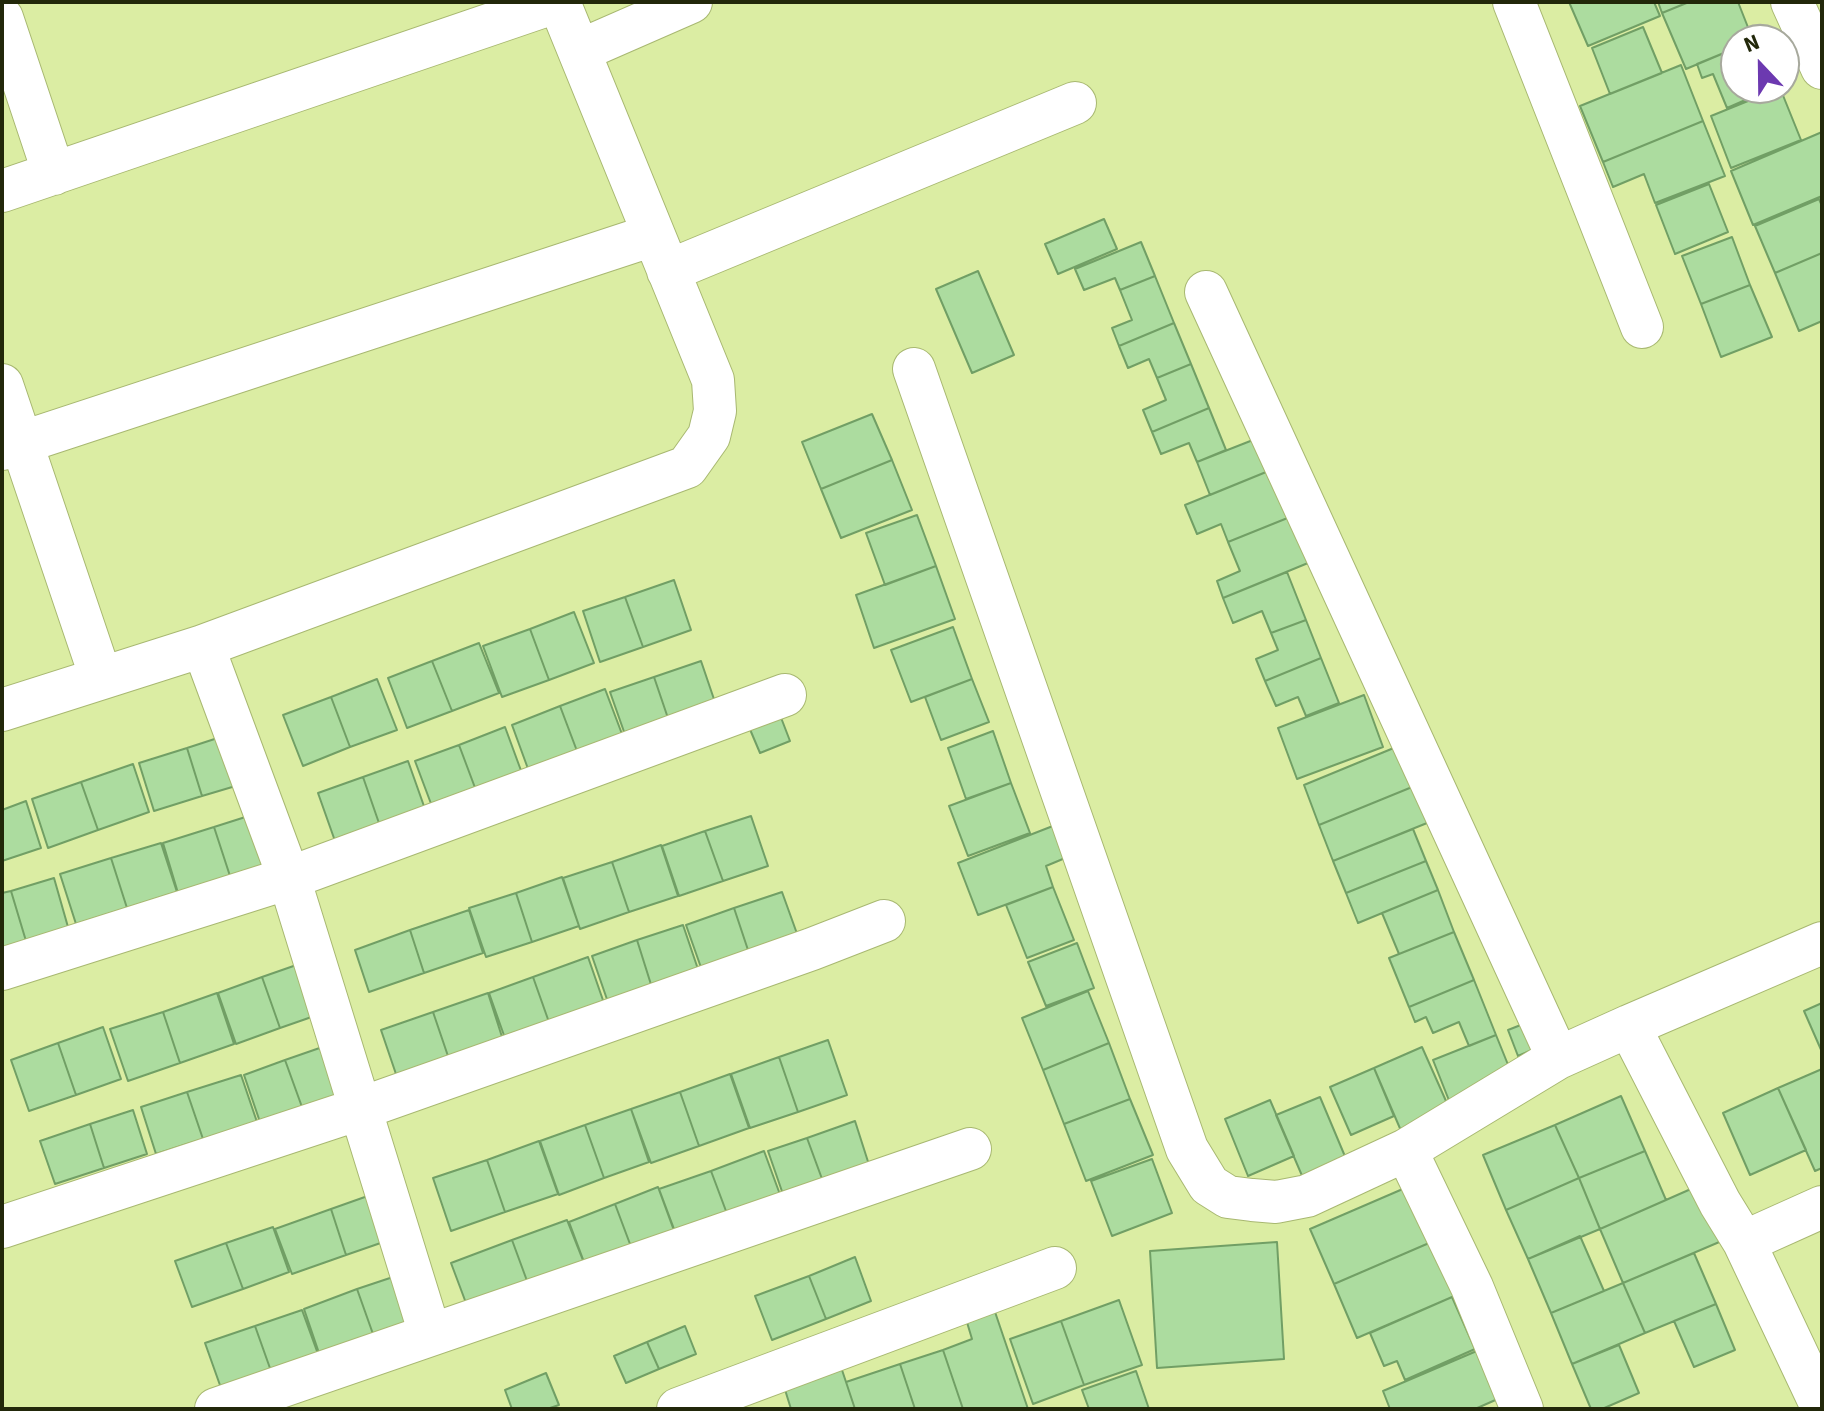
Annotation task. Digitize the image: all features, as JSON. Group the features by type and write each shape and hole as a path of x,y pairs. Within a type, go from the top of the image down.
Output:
{"street":[{"path":"2,191 558,2 713,380 715,411 709,436 687,467 203,646 2,710"},
{"path":"579,51 691,2"},
{"path":"1514,2 1642,327"},
{"path":"1792,2 1822,68"},
{"path":"2,18 54,174"},
{"path":"12,446 660,253 1075,103"},
{"path":"1206,292 1558,1058"},
{"path":"914,369 1187,1149 1209,1185 1228,1197 1276,1202 1307,1196 1406,1150 1558,1058 1822,943"},
{"path":"2,385 12,446 101,678"},
{"path":"203,646 289,878 430,1334"},
{"path":"2,969 289,878 785,695"},
{"path":"2,1227 362,1108 884,921"},
{"path":"1629,1026 1720,1203 1744,1242 1822,1407"},
{"path":"216,1409 970,1149"},
{"path":"1406,1150 1472,1287 1522,1409"},
{"path":"1744,1242 1822,1207"},
{"path":"678,1409 1055,1268"}],"building":[{"path":"1569,2 1654,2 1660,16 1588,46"},
{"path":"1658,2 1689,2 1662,13"},
{"path":"1689,2 1738,2 1747,24 1720,24 1720,55 1686,69 1662,13"},
{"path":"1643,27 1662,73 1610,94 1592,48"},
{"path":"1720,55 1720,91 1713,74 1702,78 1697,64"},
{"path":"1681,65 1703,121 1603,162 1580,106"},
{"path":"1741,104 1786,104 1801,140 1731,168 1711,116"},
{"path":"1703,121 1725,176 1655,203 1644,174 1613,187 1603,162"},
{"path":"1822,132 1822,196 1753,225 1731,171"},
{"path":"1709,184 1728,232 1675,254 1656,205"},
{"path":"1819,199 1822,206 1822,253 1775,273 1755,226"},
{"path":"1104,219 1117,249 1058,274 1045,244"},
{"path":"1732,237 1750,285 1701,304 1682,256"},
{"path":"1141,242 1155,276 1120,290 1115,278 1084,290 1075,269"},
{"path":"1822,253 1822,321 1799,331 1775,273"},
{"path":"978,271 1014,355 972,373 936,289"},
{"path":"1155,276 1174,323 1119,346 1112,328 1132,320 1120,290"},
{"path":"1750,285 1772,337 1721,357 1701,304"},
{"path":"1174,323 1191,364 1157,378 1149,359 1128,368 1119,346"},
{"path":"1191,364 1209,408 1152,432 1143,410 1166,400 1157,378"},
{"path":"1209,408 1226,450 1197,462 1189,443 1161,454 1152,432"},
{"path":"872,414 892,460 821,489 802,442"},
{"path":"1258,438 1271,470 1210,495 1197,462"},
{"path":"892,460 912,510 841,538 821,489"},
{"path":"1271,470 1290,517 1228,542 1221,524 1197,534 1185,505"},
{"path":"917,515 936,566 885,585 866,533"},
{"path":"1290,517 1308,563 1223,598 1217,581 1240,571 1228,542"},
{"path":"936,566 955,619 874,648 856,595"},
{"path":"1287,572 1306,620 1271,633 1262,611 1233,623 1223,598"},
{"path":"674,580 691,630 643,647 625,597"},
{"path":"625,597 643,647 600,662 583,611"},
{"path":"574,612 594,663 549,680 530,629"},
{"path":"1306,620 1321,658 1265,681 1256,659 1278,650 1271,633"},
{"path":"953,627 972,679 911,702 891,650"},
{"path":"530,629 549,680 502,697 483,646"},
{"path":"479,643 499,693 452,711 432,661"},
{"path":"1321,658 1339,703 1306,716 1298,697 1276,706 1265,681"},
{"path":"432,661 452,711 407,728 388,678"},
{"path":"701,661 718,711 671,727 654,677"},
{"path":"654,677 671,727 628,743 610,692"},
{"path":"377,679 397,730 350,747 331,697"},
{"path":"972,679 989,722 941,740 925,697"},
{"path":"605,689 625,742 580,759 560,706"},
{"path":"1364,695 1383,747 1297,779 1278,728"},
{"path":"331,697 350,747 303,766 283,715"},
{"path":"560,706 580,759 531,777 512,725"},
{"path":"780,715 790,741 760,753 749,727"},
{"path":"505,727 523,776 477,793 459,745"},
{"path":"993,731 1011,783 966,799 948,748"},
{"path":"233,733 249,782 202,796 187,748"},
{"path":"459,745 477,793 433,809 415,761"},
{"path":"1401,745 1417,785 1319,825 1304,785"},
{"path":"187,748 202,796 154,811 139,763"},
{"path":"408,761 425,809 380,826 363,777"},
{"path":"133,764 149,812 98,830 81,782"},
{"path":"363,777 380,826 335,841 318,793"},
{"path":"81,782 98,830 48,848 32,799"},
{"path":"1011,783 1030,833 968,856 949,806"},
{"path":"1417,785 1432,821 1333,861 1319,825"},
{"path":"26,801 41,848 2,861 2,810"},
{"path":"258,813 274,863 230,876 214,827"},
{"path":"751,816 768,866 723,881 705,831"},
{"path":"1058,824 1070,856 1046,866 1053,887 978,915 958,863"},
{"path":"214,827 230,876 178,893 163,843"},
{"path":"1413,829 1426,861 1346,893 1333,861"},
{"path":"705,831 723,881 679,896 662,846"},
{"path":"161,843 177,892 127,908 111,858"},
{"path":"661,845 678,896 629,912 612,862"},
{"path":"111,858 127,908 76,924 60,874"},
{"path":"1426,861 1438,890 1358,923 1346,893"},
{"path":"612,862 629,912 580,929 563,878"},
{"path":"562,877 579,926 532,942 516,893"},
{"path":"54,878 68,927 26,941 11,891"},
{"path":"1053,887 1074,940 1027,958 1006,905"},
{"path":"1438,890 1454,932 1399,954 1382,913"},
{"path":"11,891 26,941 2,948 2,893"},
{"path":"782,892 800,942 751,959 734,908"},
{"path":"516,893 532,942 486,957 469,908"},
{"path":"734,908 751,959 704,976 686,925"},
{"path":"469,910 483,953 424,973 410,930"},
{"path":"683,925 701,978 654,994 637,940"},
{"path":"410,930 424,973 369,992 355,950"},
{"path":"1454,932 1474,980 1409,1007 1389,958"},
{"path":"637,940 654,994 610,1008 592,956"},
{"path":"1077,943 1094,988 1046,1006 1028,962"},
{"path":"588,957 605,1006 550,1025 533,977"},
{"path":"305,962 323,1013 280,1028 262,977"},
{"path":"262,977 280,1028 236,1044 218,993"},
{"path":"533,977 550,1025 506,1041 489,993"},
{"path":"1474,980 1496,1035 1469,1046 1459,1022 1433,1033 1426,1017 1415,1022 1409,1007"},
{"path":"1088,991 1109,1043 1043,1070 1022,1018"},
{"path":"217,993 234,1044 180,1063 163,1012"},
{"path":"488,993 503,1040 449,1059 433,1012"},
{"path":"1822,1003 1822,1052 1804,1011"},
{"path":"163,1012 180,1063 128,1081 110,1029"},
{"path":"433,1012 449,1059 397,1077 381,1030"},
{"path":"1536,1019 1546,1044 1518,1056 1508,1030"},
{"path":"103,1027 121,1079 76,1095 58,1043"},
{"path":"1496,1035 1515,1082 1452,1108 1433,1060"},
{"path":"828,1040 847,1095 798,1112 779,1057"},
{"path":"58,1043 76,1095 29,1111 11,1060"},
{"path":"334,1043 351,1090 302,1107 285,1060"},
{"path":"1109,1043 1130,1099 1064,1124 1043,1070"},
{"path":"1422,1047 1454,1119 1405,1140 1374,1068"},
{"path":"779,1057 798,1112 750,1128 731,1074"},
{"path":"285,1060 302,1107 260,1122 244,1075"},
{"path":"1374,1068 1394,1116 1351,1135 1330,1087"},
{"path":"1822,1069 1822,1168 1815,1171 1778,1088"},
{"path":"730,1074 749,1128 699,1146 680,1092"},
{"path":"241,1075 257,1122 203,1139 187,1092"},
{"path":"1778,1088 1806,1150 1750,1175 1723,1113"},
{"path":"187,1092 203,1139 156,1154 141,1107"},
{"path":"680,1092 699,1146 651,1163 631,1109"},
{"path":"1621,1096 1645,1151 1579,1178 1555,1125"},
{"path":"1320,1097 1352,1173 1309,1192 1276,1115"},
{"path":"1130,1099 1153,1155 1086,1181 1064,1124"},
{"path":"1270,1100 1294,1156 1248,1176 1225,1119"},
{"path":"631,1109 649,1162 604,1178 585,1125"},
{"path":"133,1110 147,1154 104,1168 90,1124"},
{"path":"855,1121 871,1171 825,1187 807,1138"},
{"path":"90,1124 104,1168 55,1184 40,1141"},
{"path":"585,1125 604,1178 559,1195 540,1141"},
{"path":"1555,1125 1579,1178 1506,1210 1483,1155"},
{"path":"807,1138 825,1187 785,1200 768,1151"},
{"path":"539,1141 558,1194 505,1212 487,1160"},
{"path":"764,1151 782,1200 729,1219 711,1171"},
{"path":"1645,1151 1666,1200 1600,1229 1579,1178"},
{"path":"1152,1159 1172,1213 1112,1236 1091,1181"},
{"path":"487,1160 505,1212 451,1231 433,1178"},
{"path":"711,1171 729,1219 677,1237 659,1189"},
{"path":"1579,1178 1600,1229 1528,1259 1506,1210"},
{"path":"1419,1182 1443,1237 1334,1284 1310,1229"},
{"path":"1700,1185 1724,1240 1623,1283 1600,1229"},
{"path":"658,1187 676,1236 633,1252 615,1204"},
{"path":"379,1192 395,1238 346,1255 331,1209"},
{"path":"615,1204 633,1252 587,1270 569,1222"},
{"path":"331,1209 346,1255 292,1274 275,1229"},
{"path":"567,1220 586,1268 530,1289 512,1240"},
{"path":"273,1227 289,1272 243,1289 226,1243"},
{"path":"1580,1236 1604,1291 1551,1313 1528,1259"},
{"path":"1443,1237 1466,1291 1357,1338 1334,1284"},
{"path":"512,1240 530,1289 469,1311 451,1263"},
{"path":"1277,1242 1284,1359 1157,1368 1150,1251"},
{"path":"226,1243 243,1289 192,1307 175,1261"},
{"path":"1694,1253 1716,1304 1645,1333 1623,1283"},
{"path":"855,1257 871,1301 826,1319 809,1276"},
{"path":"405,1273 421,1317 373,1334 357,1289"},
{"path":"809,1276 826,1319 772,1340 755,1296"},
{"path":"1623,1283 1645,1333 1572,1364 1551,1313"},
{"path":"357,1289 373,1334 319,1353 304,1309"},
{"path":"1452,1297 1475,1349 1405,1380 1397,1361 1384,1366 1370,1333"},
{"path":"1119,1300 1142,1365 1084,1385 1061,1321"},
{"path":"1716,1304 1735,1350 1694,1367 1674,1321"},
{"path":"994,1309 1028,1409 963,1409 943,1350 972,1339 966,1319"},
{"path":"302,1310 318,1354 271,1371 255,1326"},
{"path":"1061,1321 1084,1385 1033,1404 1010,1339"},
{"path":"255,1326 271,1371 221,1388 205,1343"},
{"path":"685,1326 696,1354 659,1369 647,1342"},
{"path":"647,1342 659,1369 626,1383 614,1356"},
{"path":"1619,1345 1639,1393 1602,1409 1591,1409 1572,1364"},
{"path":"943,1350 963,1409 915,1409 900,1364"},
{"path":"1479,1350 1500,1398 1475,1409 1390,1409 1383,1391"},
{"path":"839,1361 855,1409 791,1409 782,1380"},
{"path":"900,1364 915,1409 855,1409 846,1382"},
{"path":"1136,1371 1149,1409 1089,1409 1082,1390"},
{"path":"546,1373 559,1405 547,1409 512,1409 505,1390"}]}
